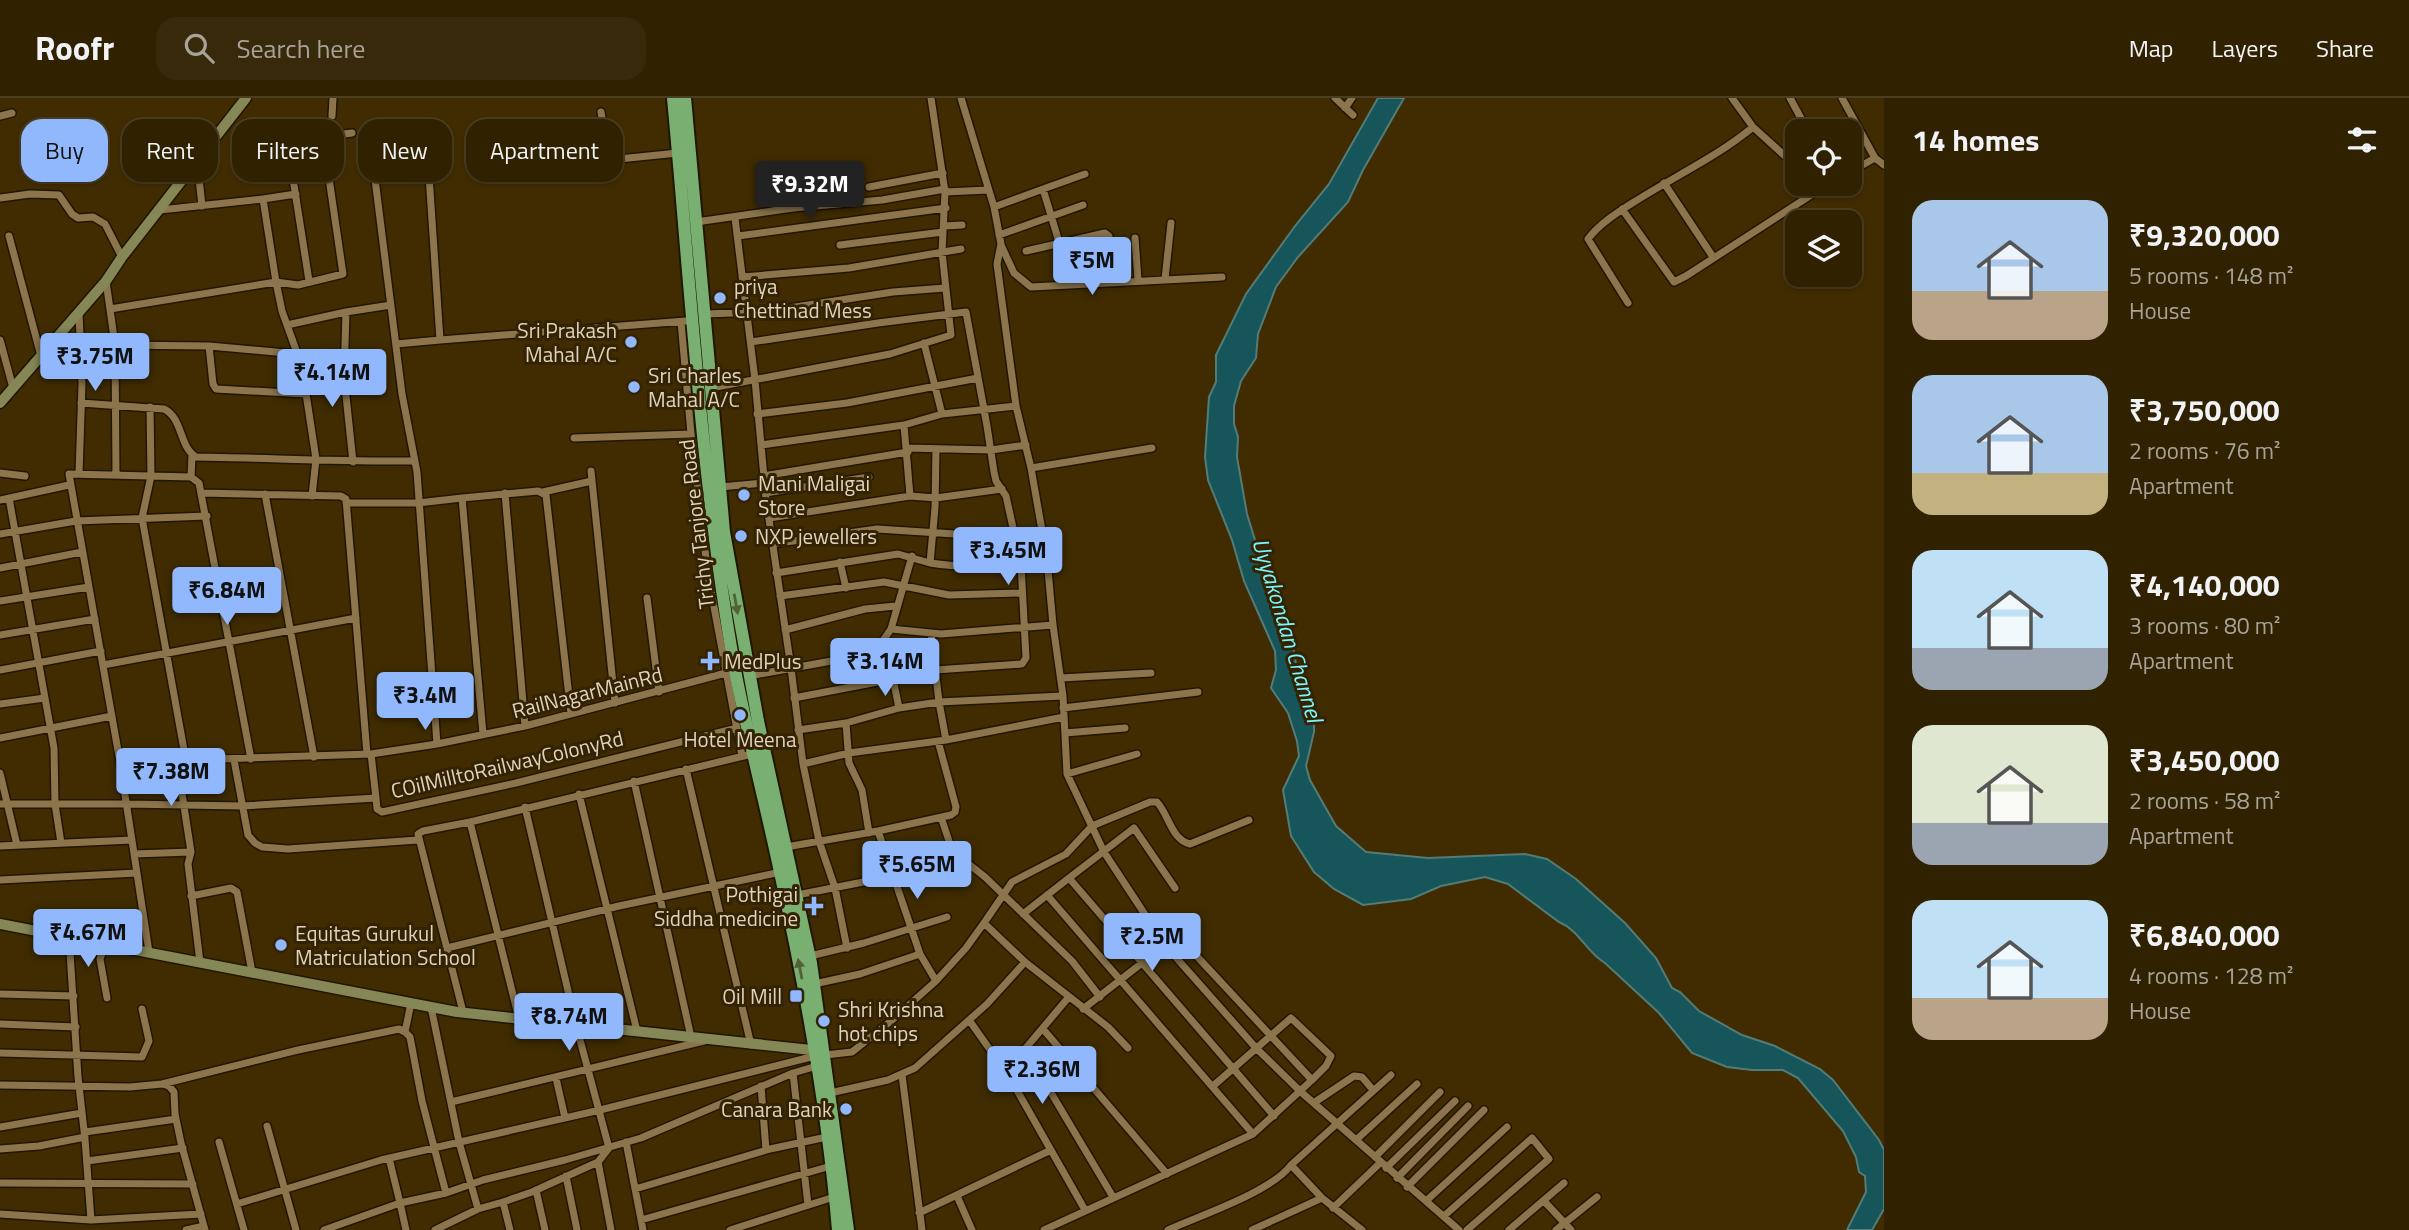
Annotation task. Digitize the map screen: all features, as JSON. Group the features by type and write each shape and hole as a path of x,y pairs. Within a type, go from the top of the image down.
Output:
{"highway":[{"name":"Trichy Tanjore Road","path":"673,98 713,534 747,755 780,872 819,1056 830,1093 848,1230"},
{"name":"Trichy Tanjore Road","path":"685,98 695,222 693,318 711,388 724,532 750,676 810,956 838,1230"}],"street":[{"path":"218,133 246,98"},
{"path":"332,116 333,98"},
{"path":"711,388 890,354 951,335 942,252 945,191 931,98"},
{"path":"961,98 994,207 1001,244 1014,273 1031,287 1222,277"},
{"path":"1335,98 1353,116"},
{"path":"1345,108 1352,98"},
{"path":"1732,98 1753,127 1785,156"},
{"path":"1790,98 1801,119"},
{"path":"1842,98 1875,158 1884,165"},
{"path":"601,112 602,119"},
{"path":"0,116 12,113"},
{"path":"1628,303 1591,248 1588,239 1622,209 1734,142 1753,127"},
{"path":"344,134 352,133"},
{"path":"623,159 678,153"},
{"path":"1862,165 1875,158"},
{"path":"437,744 415,461 396,344 376,170 383,165 415,164 429,174 440,340"},
{"path":"869,187 943,173"},
{"path":"994,207 1085,174"},
{"path":"0,403 106,281 181,182"},
{"path":"199,182 202,206"},
{"path":"294,182 309,281"},
{"path":"110,309 276,282 298,285 342,274 329,182"},
{"path":"1664,183 1713,257"},
{"path":"695,222 945,191 988,190"},
{"path":"1043,190 1059,242"},
{"path":"0,198 30,194 59,195 78,218 93,217 105,224 122,257"},
{"path":"160,210 296,194"},
{"path":"1622,209 1674,282 1807,196"},
{"path":"263,199 276,282 306,394 316,459 312,496"},
{"path":"999,235 1083,205"},
{"path":"738,236 946,208"},
{"path":"735,218 751,342 765,493 803,764 819,841 835,888 848,948"},
{"path":"1165,279 1171,223"},
{"path":"840,245 962,225"},
{"path":"1026,251 1105,233 1108,236 1111,282"},
{"path":"9,236 41,356"},
{"path":"1135,238 1138,280"},
{"path":"1001,244 996,264 1016,406 1031,468 1047,559 1065,717 1067,774 1104,852 1165,944 1256,1048 1301,1092 1459,1230"},
{"path":"742,277 849,268 961,249"},
{"path":"106,281 115,345 116,475"},
{"path":"396,344 762,312 893,292 945,288"},
{"path":"287,325 391,305"},
{"path":"346,312 344,377 353,462"},
{"path":"751,342 966,312 996,481 1009,506 1021,564 1026,658 1022,664 935,672 794,698"},
{"path":"79,313 79,474"},
{"path":"463,1013 418,834 747,755 737,728 708,575 691,433 693,318"},
{"path":"0,340 13,388"},
{"path":"925,343 942,414"},
{"path":"115,345 209,346 297,354"},
{"path":"209,346 213,384 216,389 306,394"},
{"path":"757,414 847,403 978,378"},
{"path":"81,403 150,407 171,412 192,455 191,477"},
{"path":"761,445 904,425 942,414 1016,406"},
{"path":"150,407 151,476 142,519 166,653 181,761 191,852 188,864 200,962"},
{"path":"904,425 910,496"},
{"path":"574,438 691,433"},
{"path":"720,487 907,450 991,450 1026,445"},
{"path":"1031,468 1152,448"},
{"path":"930,563 936,498 936,449"},
{"path":"192,455 353,462 415,461"},
{"path":"591,471 615,703"},
{"path":"0,473 25,476"},
{"path":"149,952 120,762 69,474 191,477 199,482 251,759"},
{"path":"765,493 869,477"},
{"path":"346,503 418,503 505,493 543,492 592,481"},
{"path":"0,500 69,485"},
{"path":"769,518 910,496 936,498 1002,489"},
{"path":"543,492 547,498 571,714"},
{"path":"201,493 341,496 346,499 369,754 376,798"},
{"path":"505,493 525,726"},
{"path":"265,494 314,757"},
{"path":"9,498 54,748 55,804 61,843"},
{"path":"462,498 483,734"},
{"path":"0,534 76,521 207,516"},
{"path":"772,544 877,529 955,534 1013,533"},
{"path":"0,568 82,552"},
{"path":"776,573 898,554 960,568 1021,564 1047,559"},
{"path":"750,676 837,660 882,642 891,629 912,556"},
{"path":"840,562 846,588"},
{"path":"780,596 884,582 949,595 1023,593"},
{"path":"0,601 89,587"},
{"path":"647,598 659,692"},
{"path":"785,630 865,608 896,606"},
{"path":"103,664 356,618"},
{"path":"0,635 95,619"},
{"path":"891,629 931,633 1053,625"},
{"path":"786,847 874,832 955,812 942,740 931,633"},
{"path":"882,642 899,708"},
{"path":"0,670 38,661 101,652"},
{"name":"RailNagarMainRd","path":"120,762 369,754 437,744 525,726 726,673"},
{"path":"1061,678 1151,673"},
{"path":"1063,708 1198,692"},
{"path":"798,730 846,723 899,708 939,702 1063,696"},
{"path":"0,704 45,698"},
{"path":"0,738 112,716"},
{"path":"803,764 849,753 942,740 1065,717"},
{"path":"846,723 850,768 862,790 874,832 894,876 919,954 936,981"},
{"name":"COilMilltoRailwayColonyRd","path":"4,804 243,806 376,798 377,809 382,812 516,783 737,728"},
{"path":"1065,733 1125,728"},
{"path":"1067,774 1137,754"},
{"path":"234,760 248,835 262,847 288,849 418,840"},
{"path":"686,769 751,1045"},
{"path":"0,773 4,804 17,845"},
{"path":"634,781 691,1037"},
{"path":"579,794 637,1031"},
{"path":"237,1204 389,1158 819,1056 852,1052 936,981 970,943 1012,882 1066,854 1092,827 1150,802 1157,802 1163,808 1178,838 1190,844 1249,820"},
{"path":"435,1230 478,1209 536,1190 598,1162 608,1148 525,807"},
{"path":"941,817 955,859"},
{"path":"470,822 519,1019"},
{"path":"1023,914 1134,828 1175,888"},
{"path":"0,846 132,840"},
{"path":"134,854 191,852"},
{"path":"797,894 894,876 955,859 966,862 1072,961 1100,997"},
{"path":"447,948 607,909 780,872"},
{"path":"0,880 137,873"},
{"path":"1069,878 1274,1116"},
{"path":"191,895 231,888 237,892 252,972"},
{"path":"1047,895 1253,1134"},
{"path":"810,956 848,948 947,917"},
{"path":"0,923 463,1013 712,1039 819,1056"},
{"path":"984,923 1025,962 1108,1027 1128,1048"},
{"path":"1083,1009 1165,944 1192,927"},
{"path":"1178,936 1312,1080"},
{"path":"69,937 91,1220"},
{"path":"105,944 100,959 107,998"},
{"path":"814,984 860,974 919,954"},
{"path":"830,1093 902,1075 915,1068 987,1004 1025,962"},
{"path":"0,994 74,996"},
{"path":"999,1063 1025,1049 1068,998"},
{"path":"405,1032 411,1003"},
{"path":"431,1007 459,1142 478,1209"},
{"path":"0,1053 142,1057 149,1041 142,1009"},
{"path":"1044,1230 1253,1134 1301,1092 1331,1059 1329,1053 1291,1018 1213,1086"},
{"path":"969,1020 999,1063 1085,1210"},
{"path":"0,1024 76,1027"},
{"path":"0,1085 130,1087 162,1084 298,1050 398,1029 410,1037 422,1101 446,1193"},
{"path":"1043,1029 1167,1174"},
{"path":"451,1102 712,1039"},
{"path":"1025,1049 1113,1197"},
{"path":"324,1230 344,1227 400,1203 446,1193 626,1142 793,1073 819,1056"},
{"path":"793,1073 808,1205"},
{"path":"902,1075 922,1230"},
{"path":"1315,1102 1349,1078 1358,1075 1373,1090"},
{"path":"1168,1230 1251,1193 1283,1175 1336,1122 1391,1075"},
{"path":"556,1078 565,1118"},
{"path":"162,1084 169,1086 174,1092 176,1119 204,1228 187,1230"},
{"path":"1356,1140 1417,1084"},
{"path":"761,1086 766,1150"},
{"path":"1380,1163 1440,1092"},
{"path":"1333,1208 1380,1163 1455,1101"},
{"path":"1397,1178 1468,1106"},
{"path":"1407,1187 1484,1110"},
{"path":"0,1128 82,1113"},
{"path":"0,1149 39,1146 176,1119"},
{"path":"267,1126 296,1230"},
{"path":"1426,1201 1507,1127"},
{"path":"635,1189 766,1150 827,1137"},
{"path":"1444,1216 1532,1138 1549,1159 1467,1230"},
{"path":"219,1142 244,1230"},
{"path":"626,1142 643,1230"},
{"path":"87,1161 183,1148"},
{"path":"919,1213 1051,1150"},
{"path":"389,1158 406,1230"},
{"path":"598,1162 611,1230"},
{"path":"1291,1165 1322,1198 1362,1230"},
{"path":"641,1220 831,1166"},
{"path":"566,1176 577,1230"},
{"path":"0,1183 193,1184"},
{"path":"1509,1230 1564,1183"},
{"path":"536,1190 545,1230"},
{"path":"957,1196 971,1230"},
{"path":"730,1230 834,1197"},
{"path":"1556,1230 1597,1197"},
{"path":"1252,1230 1322,1198"},
{"path":"1544,1201 1570,1230"},
{"path":"503,1202 510,1230"},
{"path":"0,1214 91,1220 201,1214"}],"water":[{"name":"Uyyakondan Channel","path":"1378,98 1404,98 1348,202 1298,257 1276,287 1258,334 1256,358 1241,381 1234,406 1234,424 1238,437 1237,457 1247,514 1272,595 1291,634 1298,676 1308,693 1314,718 1314,732 1306,766 1310,780 1336,826 1366,852 1428,858 1525,854 1547,859 1576,879 1625,923 1656,958 1672,988 1680,992 1699,1011 1742,1035 1775,1046 1820,1069 1833,1080 1884,1150 1884,1209 1872,1230 1847,1230 1866,1192 1865,1176 1859,1172 1856,1157 1843,1131 1798,1078 1783,1070 1727,1067 1692,1053 1659,1013 1593,954 1572,930 1508,884 1485,877 1441,886 1411,899 1363,905 1334,889 1314,872 1291,836 1283,790 1299,756 1297,741 1288,713 1271,688 1276,670 1275,651 1244,581 1232,540 1208,480 1205,457 1209,397 1216,382 1216,355 1246,294 1329,184"}],"place":[{"name":"priya Chettinad Mess","path":"720,298"},
{"name":"Sri Prakash Mahal A/C","path":"631,342"},
{"name":"Sri Charles Mahal A/C","path":"634,387"},
{"name":"Mani Maligai Store","path":"744,495"},
{"name":"NXP jewellers","path":"741,536"},
{"name":"MedPlus","path":"710,661"},
{"name":"Hotel Meena","path":"740,715"},
{"name":"Pothigai Siddha medicine","path":"814,906"},
{"name":"Equitas Gurukul Matriculation School","path":"281,945"},
{"name":"Oil Mill","path":"796,996"},
{"name":"Shri Krishna hot chips","path":"824,1021"},
{"name":"Canara Bank","path":"846,1109"}]}
